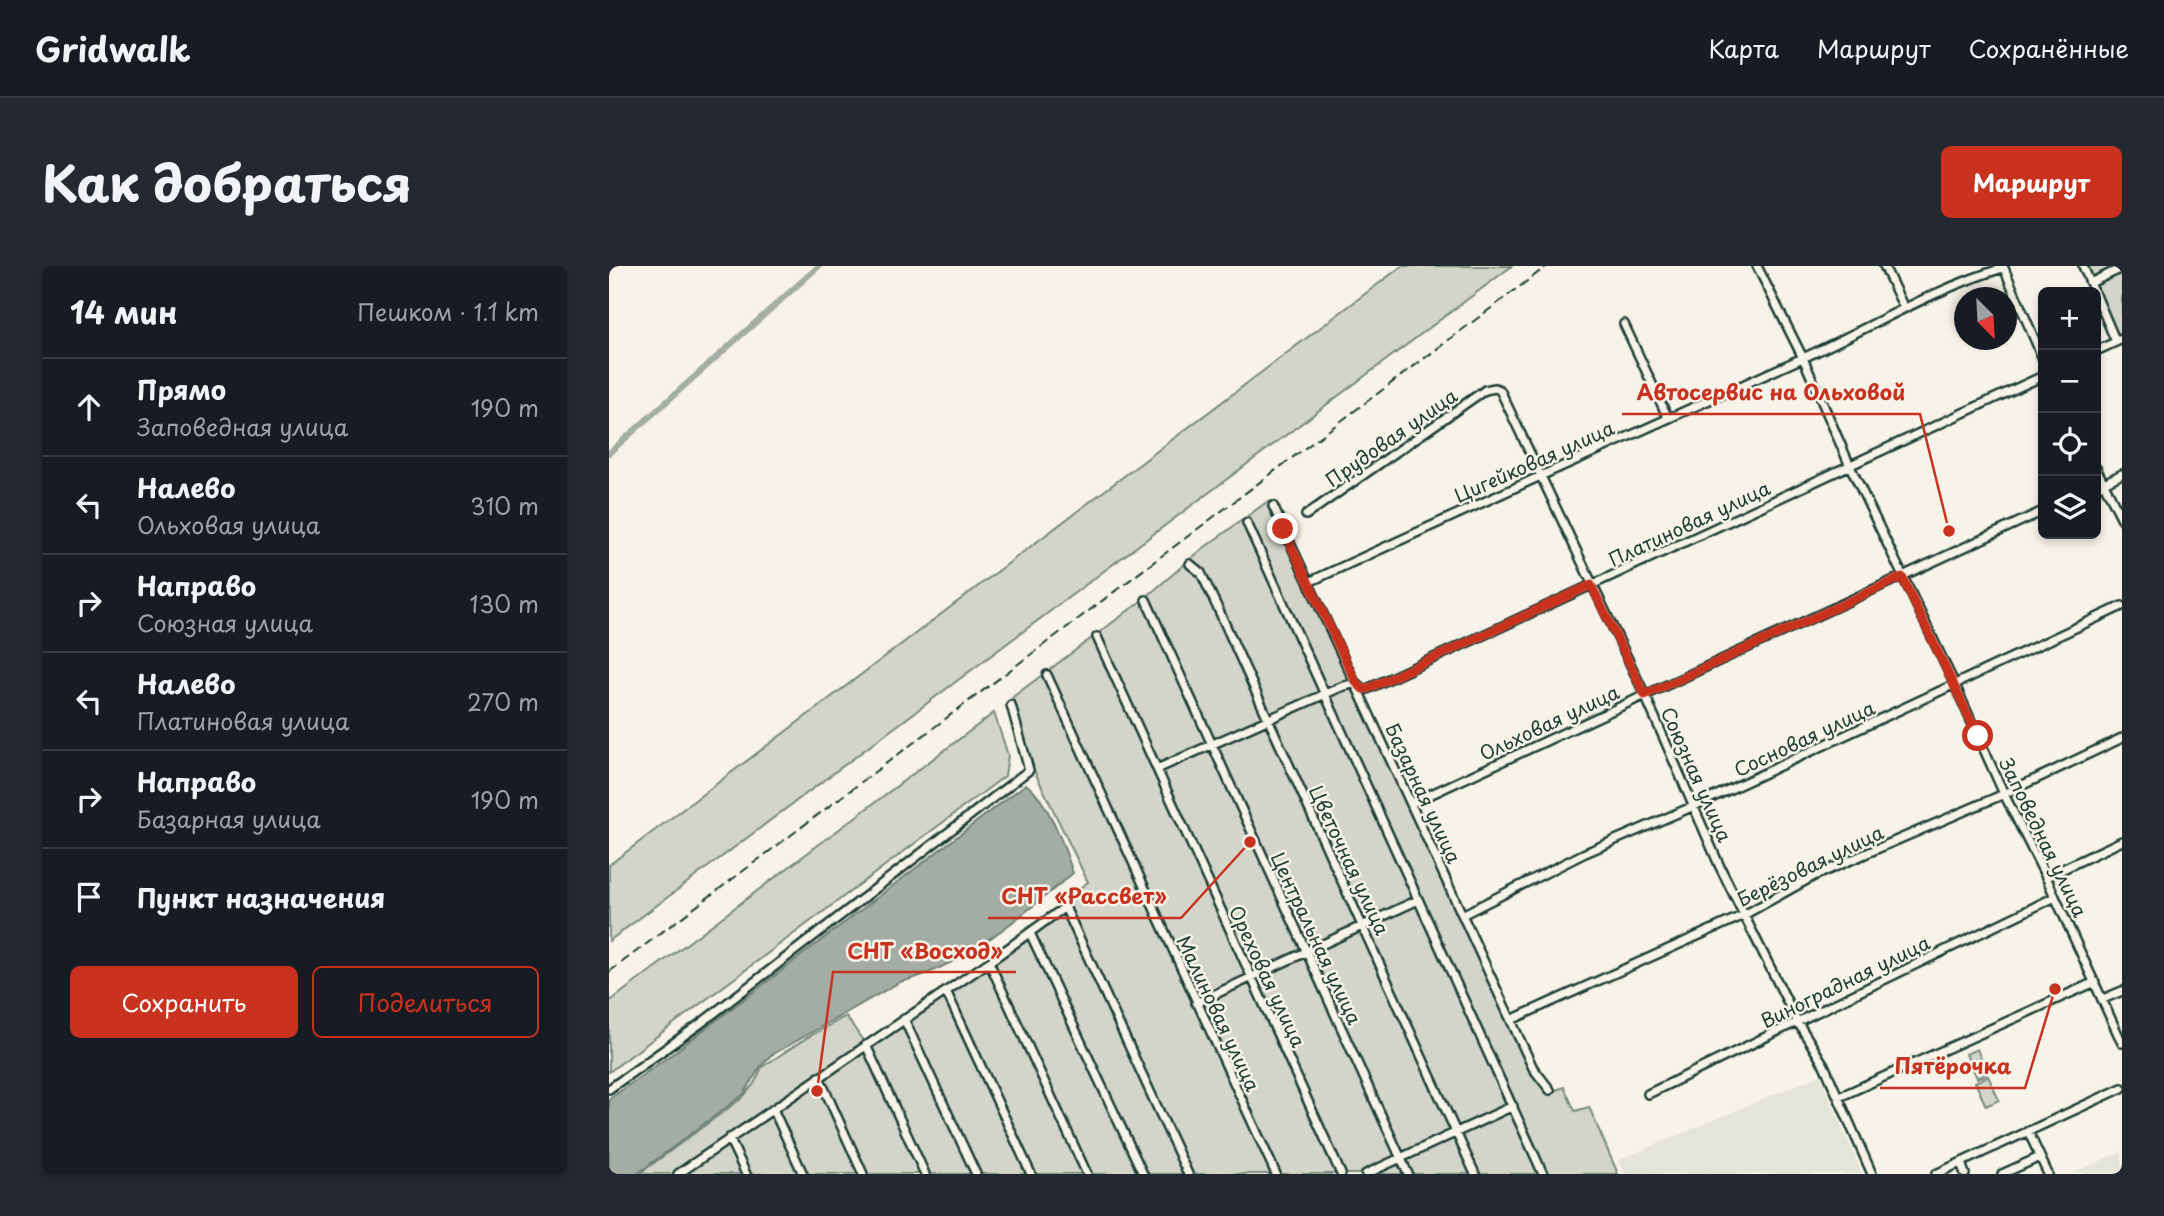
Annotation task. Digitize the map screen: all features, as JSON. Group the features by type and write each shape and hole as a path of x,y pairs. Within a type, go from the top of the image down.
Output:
{"street":[{"name":"Заповедная улица","path":"1757,266 1803,358 1850,466 2122,1043"},
{"path":"1885,266 1904,308"},
{"path":"2083,266 2092,287"},
{"name":"Цигейковая улица","path":"1309,582 1803,358 1904,308 2003,267"},
{"path":"2003,267 2039,350"},
{"path":"2091,283 2122,268"},
{"path":"2098,350 2119,340 2101,306"},
{"path":"1624,324 1668,418"},
{"name":"Платиновая улица","path":"1157,769 1324,694 1356,682 1363,689 1367,689 2038,378"},
{"name":"Союзная улица","path":"1495,388 1500,390 1542,475 1744,915 1797,1021 1824,1065 1872,1174"},
{"name":"Прудовая улица","path":"1306,515 1485,390 1495,388"},
{"path":"2101,484 2122,474"},
{"path":"2101,476 2122,519"},
{"name":"Базарная улица","path":"1273,506 1533,1068 1550,1090"},
{"name":"Ольховая улица","path":"1412,803 2038,513"},
{"path":"1247,523 1543,1174"},
{"name":"Цветочная улица","path":"1190,564 1201,573 1475,1174"},
{"name":"Центральная улица","path":"1146,600 1408,1174"},
{"name":"Сосновая улица","path":"1462,915 1583,853 1694,806 2122,607"},
{"name":"Ореховая улица","path":"1097,637 1342,1174"},
{"name":"Малиновая улица","path":"1047,675 1276,1174"},
{"path":"609,1089 700,1024 1028,769 1011,705"},
{"name":"Берёзовая улица","path":"1511,1020 1744,915 1814,876 2004,794 2122,738"},
{"path":"2046,877 2122,841"},
{"name":"Виноградная улица","path":"1648,1094 2055,897"},
{"path":"1196,1003 1418,900"},
{"path":"678,1174 689,1171 729,1138 989,962 1065,907 1188,1174"},
{"path":"1030,933 1143,1174"},
{"path":"989,962 1087,1174"},
{"path":"1839,1097 2095,982"},
{"path":"2103,999 2122,990"},
{"path":"946,991 1031,1174"},
{"path":"904,1019 976,1174"},
{"path":"866,1045 925,1174"},
{"path":"818,1077 863,1174"},
{"path":"1936,1174 2122,1088"},
{"path":"1366,1174 1513,1106"},
{"path":"773,1109 803,1174"},
{"path":"2028,1131 2049,1174"},
{"path":"729,1138 746,1174"},
{"path":"2002,1174 2040,1157"},
{"path":"1961,1163 1965,1174"}],"shaded area":[{"path":"1402,266 1512,266 609,941 609,865"},
{"path":"2080,266 2122,266 2122,332 2111,337 2101,307 2101,287 2093,287"},
{"path":"1268,501 1273,506 1533,1068 1551,1092 1564,1087 1575,1111 1589,1107 1618,1174 639,1174 742,1098 754,1084 762,1067 808,1037 846,1016 866,1045 1064,907 1066,898 1088,882 1015,731 1009,702 1144,599 1201,550"},
{"path":"994,713 1008,755 1005,776 609,1072 609,1002"},
{"path":"1026,784 1049,813 1073,873 1013,922 970,952 924,975 900,982 770,1056 744,1094 637,1174 609,1174 609,1099"},
{"path":"1977,1049 1987,1074 1977,1078 1966,1054"},
{"path":"1820,1075 1862,1174 1625,1174 1619,1160"},
{"path":"1988,1076 1999,1100 1986,1106 1975,1082"},
{"path":"2122,1152 2122,1174 2074,1172"}],"waterway":[{"path":"609,453 819,266"}],"railway":[{"path":"609,972 1547,266"}],"place":[{"name":"Автосервис на Ольховой","path":"1949,531"},
{"name":"СНТ «Рассвет»","path":"1250,842"},
{"name":"Пятёрочка","path":"2055,989"},
{"name":"СНТ «Восход»","path":"817,1091"}],"route":[{"path":"1283,529 1356,682 1363,689 1591,585 1645,695 1902,577 1978,736"}]}
